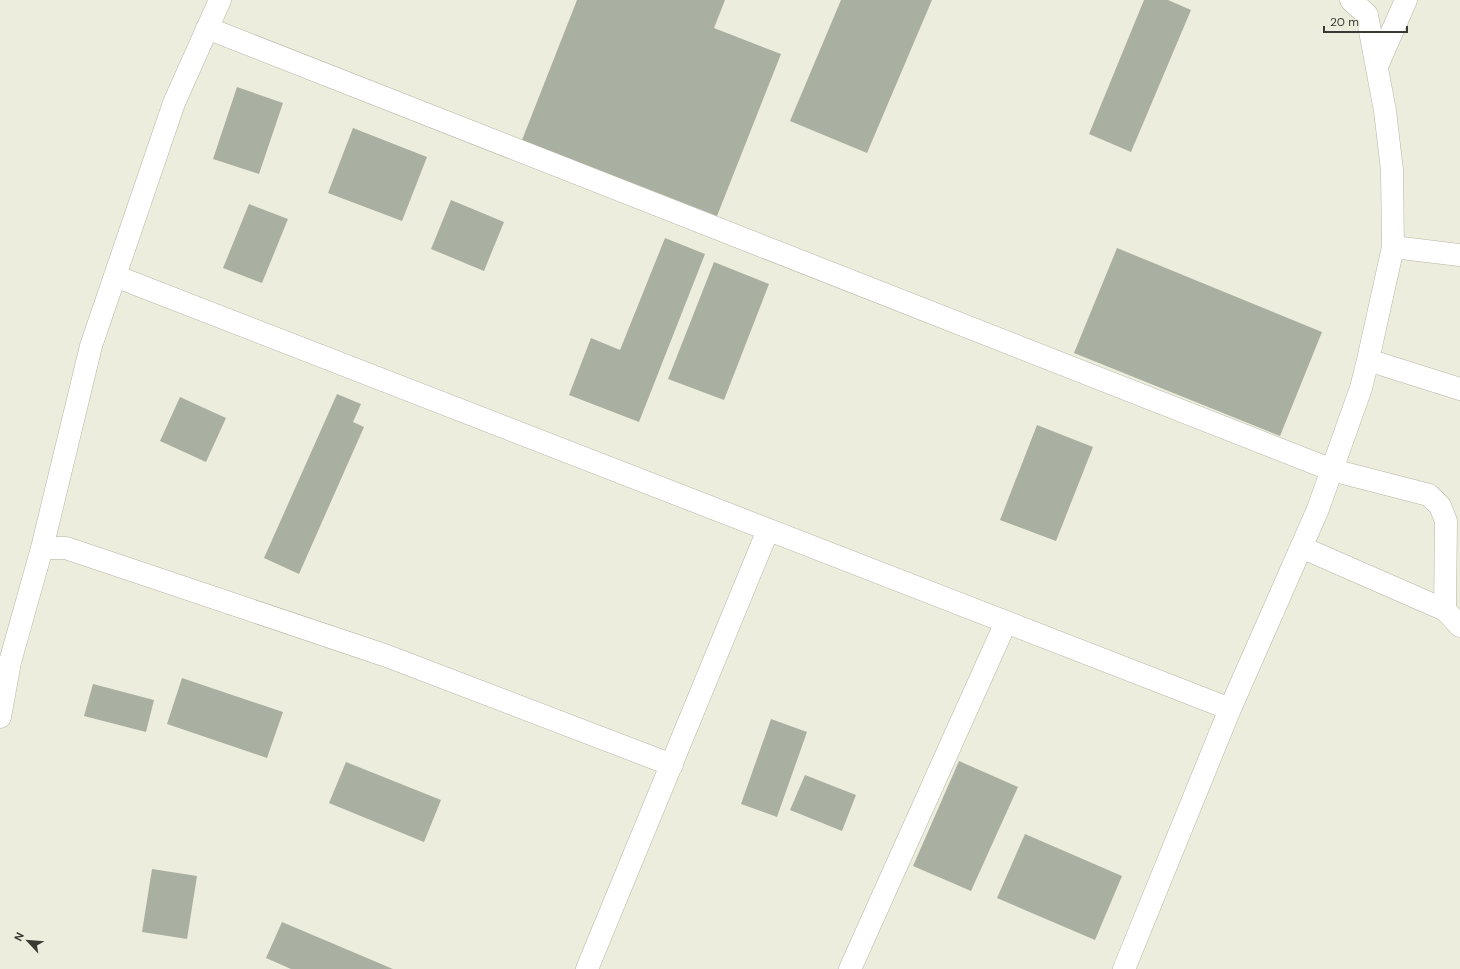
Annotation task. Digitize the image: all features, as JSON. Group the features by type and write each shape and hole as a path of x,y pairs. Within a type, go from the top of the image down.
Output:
{"street":[{"path":"0,717 10,662 42,548 91,346 174,103 220,0"},
{"path":"1124,969 1230,709 1318,509 1361,388 1368,360 1393,247 1392,170 1386,111 1367,15 1351,0"},
{"path":"1377,66 1406,0"},
{"path":"207,28 1332,470 1429,495 1440,506 1446,521 1445,610"},
{"path":"1393,247 1460,256"},
{"path":"115,276 1230,709"},
{"path":"1368,360 1460,389"},
{"path":"587,969 768,530"},
{"path":"1301,547 1445,610 1460,626"},
{"path":"42,548 66,548 387,656 672,765"},
{"path":"850,969 1006,622"}],"building":[{"path":"577,0 725,0 714,28 781,54 717,216 522,140"},
{"path":"841,0 932,0 867,153 790,121"},
{"path":"1144,0 1168,0 1191,10 1131,152 1089,134"},
{"path":"237,87 283,103 259,174 213,159"},
{"path":"353,128 427,157 402,221 328,193"},
{"path":"451,200 504,222 484,271 431,249"},
{"path":"249,204 288,219 262,283 223,268"},
{"path":"665,238 705,254 639,422 569,395 591,338 620,350"},
{"path":"1117,248 1322,332 1280,436 1074,353"},
{"path":"714,262 769,284 724,400 668,379"},
{"path":"337,394 361,404 353,422 364,427 299,574 264,558"},
{"path":"180,397 226,418 206,462 160,441"},
{"path":"1037,425 1093,447 1056,541 1000,520"},
{"path":"182,678 283,712 267,758 167,724"},
{"path":"93,684 154,700 146,732 84,716"},
{"path":"771,719 807,732 777,817 741,804"},
{"path":"959,761 1018,787 971,891 913,866"},
{"path":"346,762 441,800 424,842 329,803"},
{"path":"805,775 856,795 842,831 790,810"},
{"path":"1025,834 1122,876 1095,940 997,898"},
{"path":"152,869 197,876 187,939 142,932"},
{"path":"282,922 393,969 291,969 266,958"}]}
